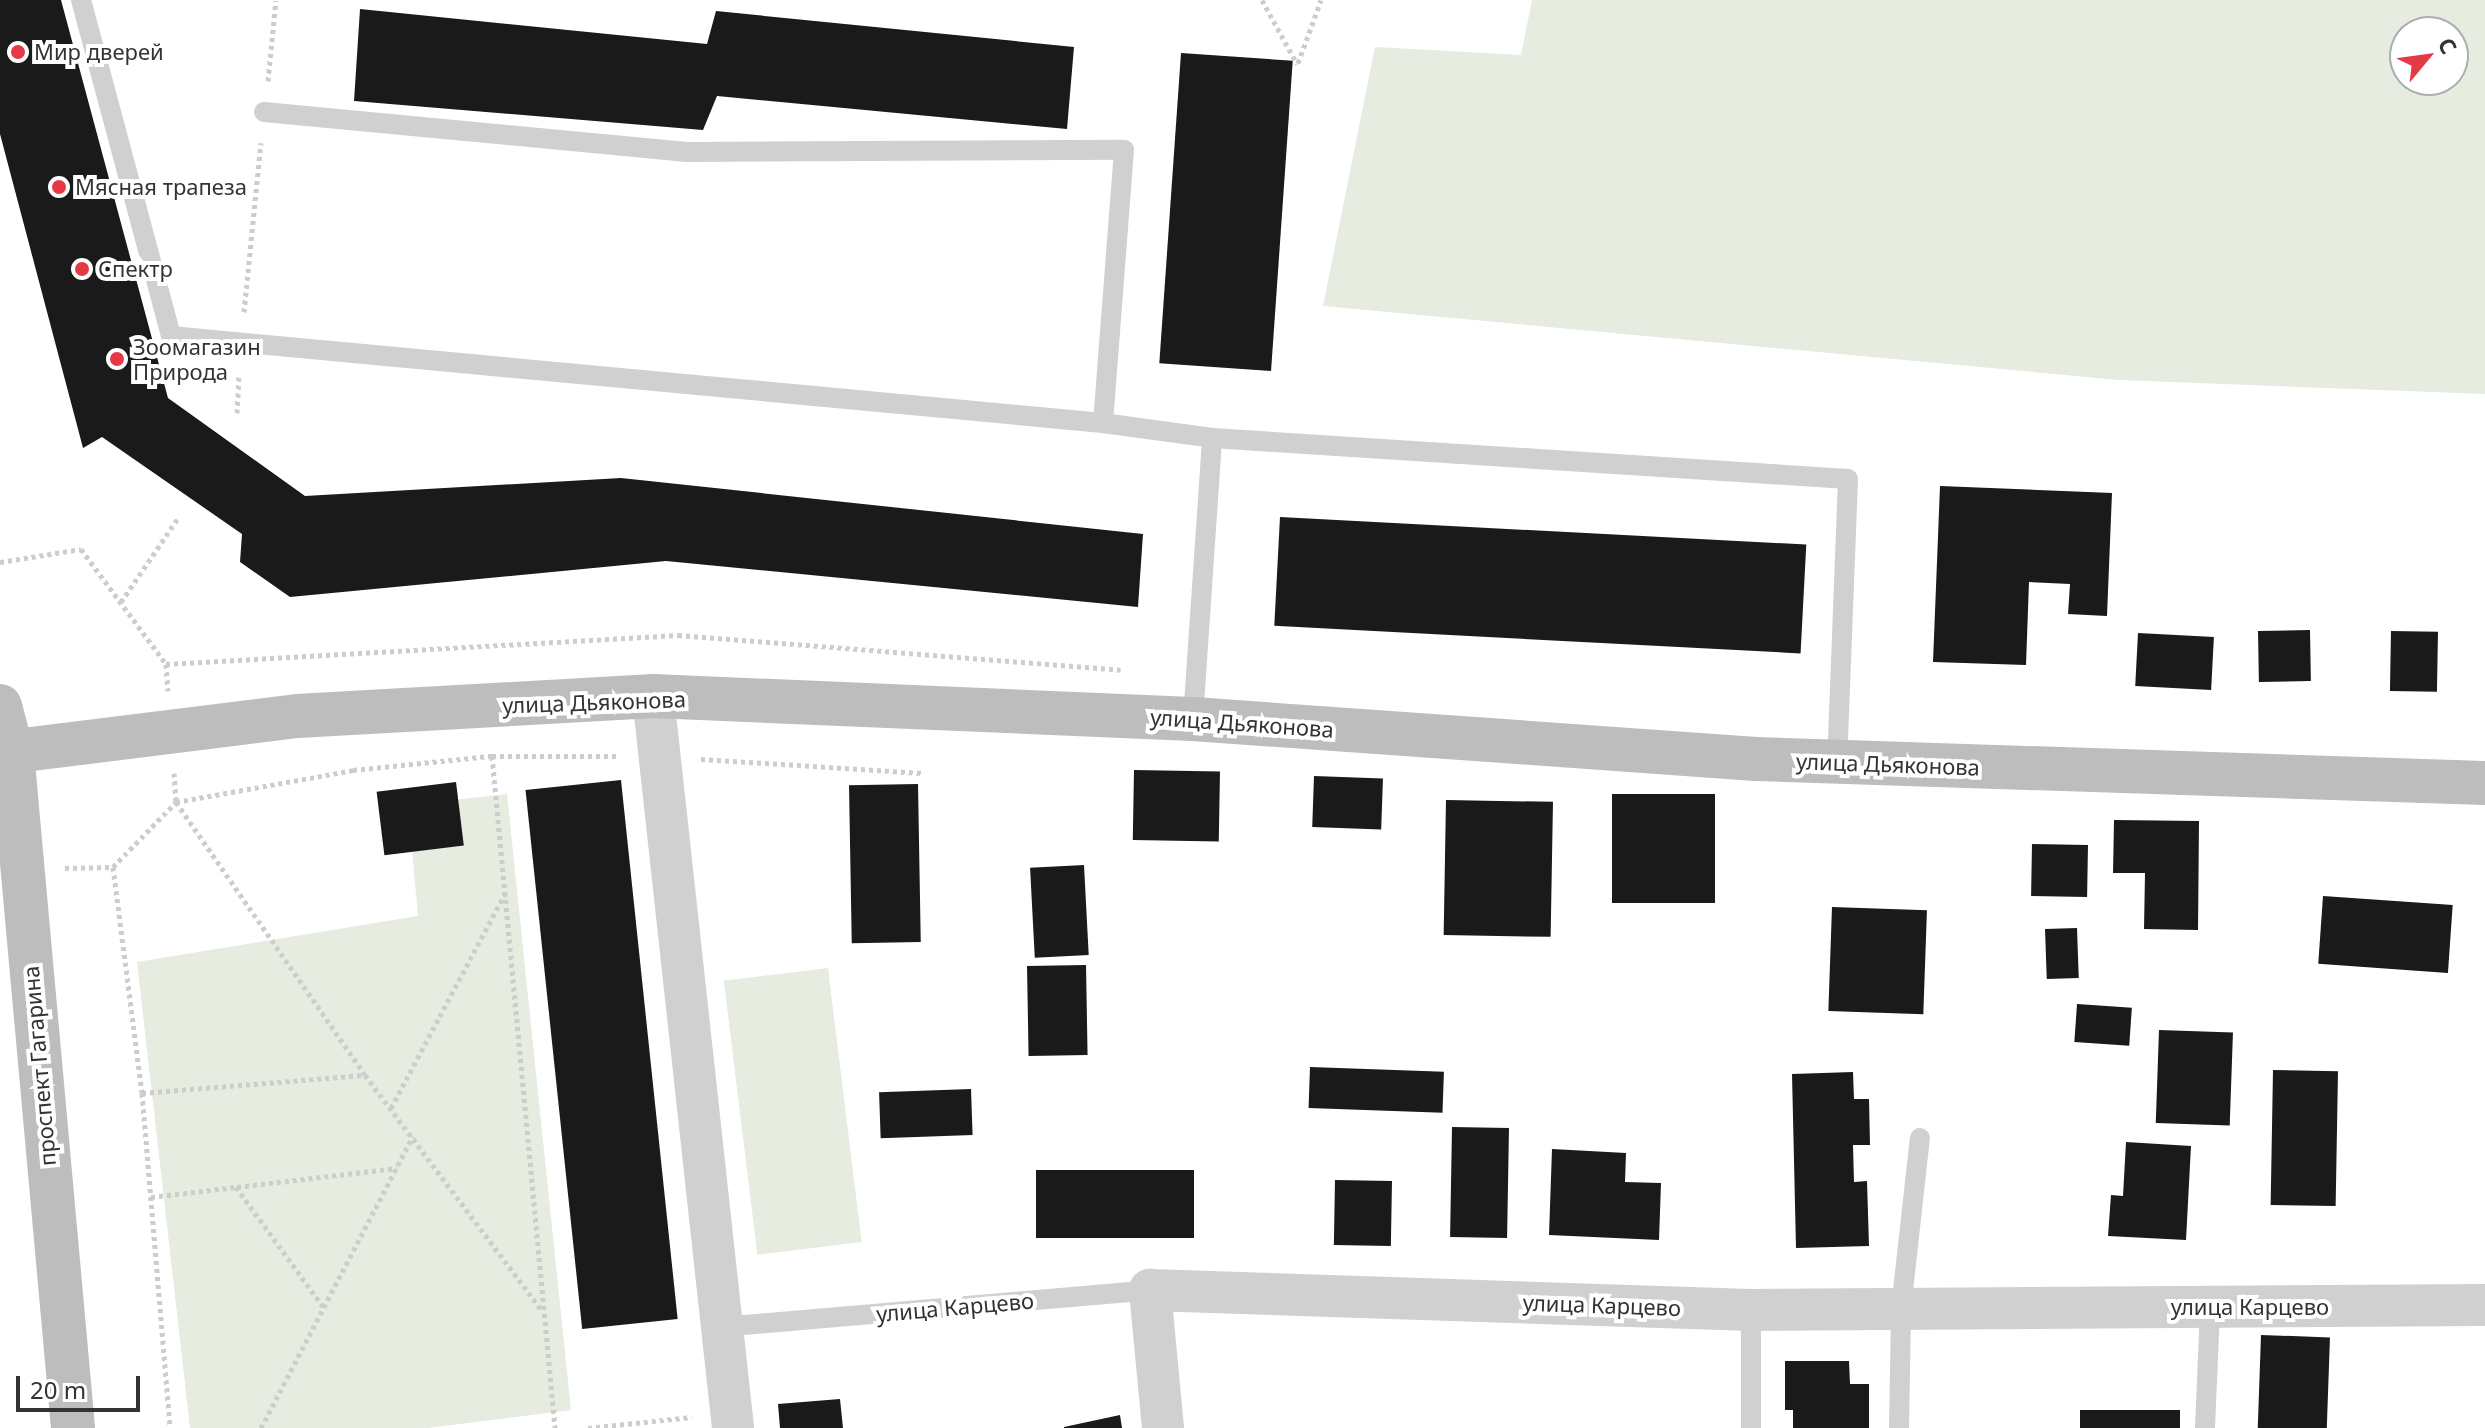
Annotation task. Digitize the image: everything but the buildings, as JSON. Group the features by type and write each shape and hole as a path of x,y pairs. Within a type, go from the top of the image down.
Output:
{"main road":[{"name":"улица Дьяконова","path":"6,752 297,716 653,696 1193,719 1837,762 2485,783"},
{"name":"проспект Гагарина","path":"0,706 73,1428"}],"street":[{"path":"653,696 732,1420"},
{"path":"1150,1290 1163,1428"},
{"name":"улица Карцево","path":"1150,1290 1751,1310 2485,1305"}],"lane":[{"path":"81,0 171,336 241,346 1103,423 1212,438 1848,479 1837,762"},
{"path":"264,112 687,152 1124,150 1103,423"},
{"path":"1193,719 1212,438"},
{"path":"1899,1428 1901,1309 1920,1138"},
{"name":"улица Карцево","path":"721,1327 1150,1290"},
{"path":"2205,1428 2210,1307"},
{"path":"1751,1310 1751,1428"}],"path":[{"path":"237,413 276,0"},
{"path":"1262,0 1297,64 1321,0"},
{"path":"121,602 178,518"},
{"path":"492,756 555,1428"},
{"path":"170,1428 142,1093 113,867 176,802 353,770 492,756 658,756 923,773"},
{"path":"176,802 365,1075 543,1312"},
{"path":"391,1108 505,893"},
{"path":"142,1093 365,1075"},
{"path":"261,1428 413,1136"},
{"path":"151,1197 397,1168"},
{"path":"236,1187 324,1308"},
{"path":"588,1428 732,1420"}],"shaded area":[{"path":"1532,0 2485,0 2485,394 2119,380 1323,306 1375,47 1521,55"},
{"path":"507,794 571,1410 428,1428 190,1428 137,962 418,916 408,805"},
{"path":"828,968 862,1242 757,1255 724,981"}],"place":[{"name":"Мир дверей","path":"18,52"},
{"name":"Мясная трапеза","path":"59,187"},
{"name":"Спектр","path":"82,269"},
{"name":"Зоомагазин Природа","path":"117,359"}]}
